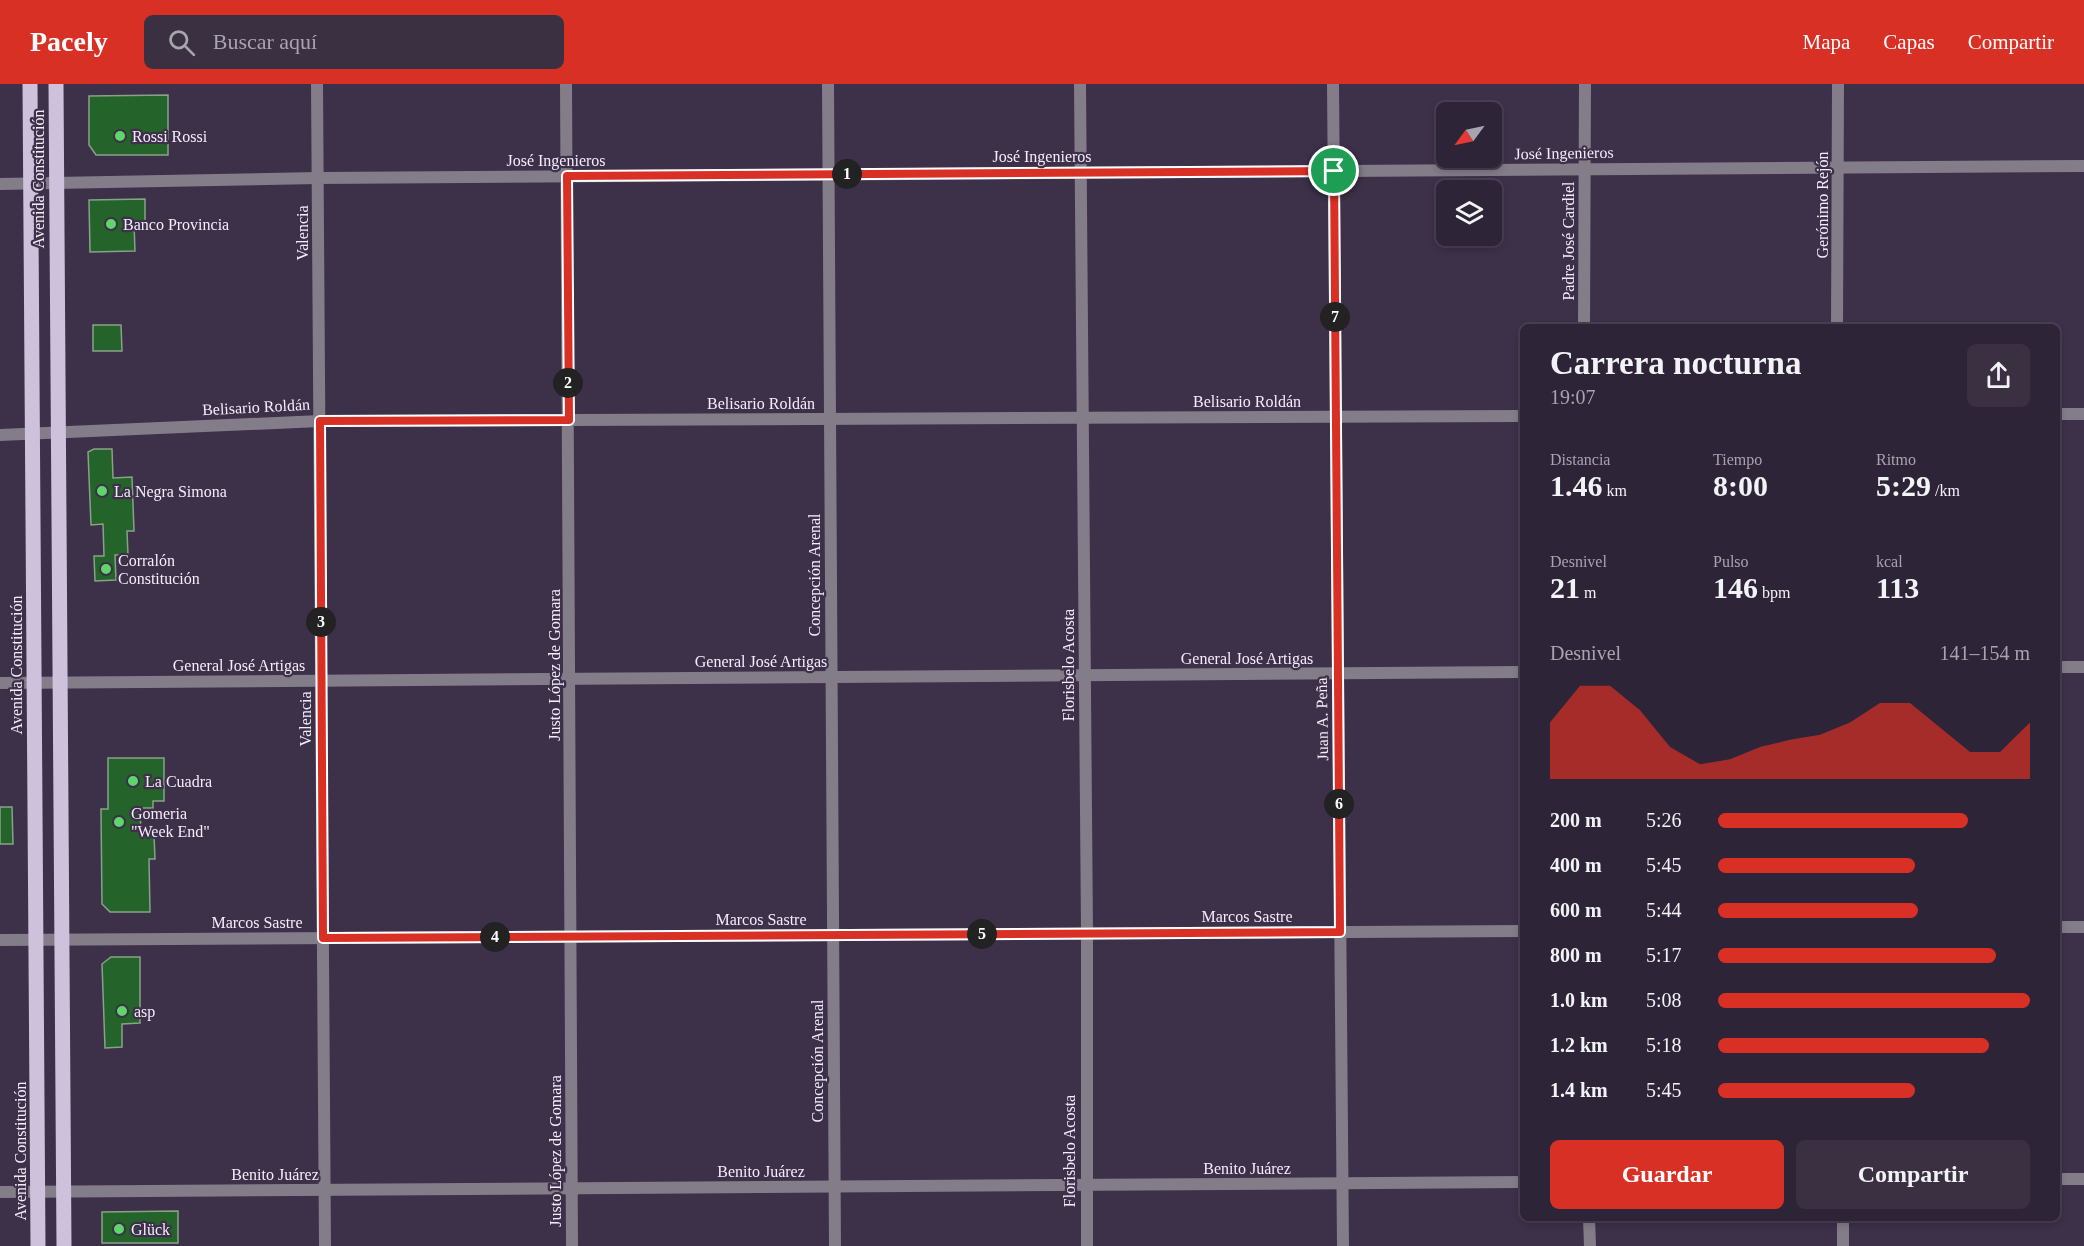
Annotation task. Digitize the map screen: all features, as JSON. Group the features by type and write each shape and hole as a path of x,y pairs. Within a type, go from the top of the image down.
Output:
{"main road":[{"name":"Avenida Constitución","path":"30,84 38,1246"},
{"name":"Avenida Constitución","path":"56,84 64,1246"}],"street":[{"name":"Valencia","path":"317,84 326,1246"},
{"name":"Justo López de Gomara","path":"566,84 572,1246"},
{"name":"Concepción Arenal","path":"828,84 835,1246"},
{"name":"Florisbelo Acosta","path":"1080,84 1087,933 1085,1185 1087,1246"},
{"name":"Juan A. Peña","path":"1333,84 1343,1246"},
{"name":"Padre José Cardiel","path":"1584,324 1585,84"},
{"name":"Gerónimo Rejón","path":"1837,324 1838,84"},
{"name":"José Ingenieros","path":"0,184 318,178 2084,165"},
{"path":"2060,414 2084,414"},
{"name":"Belisario Roldán","path":"0,435 320,421 1520,416"},
{"path":"2060,667 2084,667"},
{"name":"General José Artigas","path":"0,683 1520,672"},
{"path":"2060,927 2084,927"},
{"name":"Marcos Sastre","path":"0,940 1520,931"},
{"path":"2060,1179 2084,1179"},
{"name":"Benito Juárez","path":"0,1192 1520,1182"},
{"path":"1589,1221 1590,1246"},
{"path":"1843,1221 1843,1246"}],"building":[{"path":"168,95 168,155 96,155 89,145 89,96"},
{"path":"145,199 145,223 134,223 135,251 90,252 89,200"},
{"path":"93,325 121,325 122,351 93,351"},
{"path":"94,449 112,449 113,478 132,477 134,531 127,531 128,555 115,555 116,580 95,581 94,556 104,556 103,524 91,525 88,452"},
{"path":"108,758 164,758 164,801 153,801 153,808 140,808 141,835 154,835 155,859 149,859 150,912 110,912 102,904 101,809 108,809"},
{"path":"0,807 12,807 13,844 0,844"},
{"path":"111,957 140,957 140,1023 122,1024 122,1047 105,1048 102,964"},
{"path":"178,1211 178,1243 102,1243 102,1212"}],"place":[{"name":"Rossi Rossi","path":"120,136"},
{"name":"Banco Provincia","path":"111,224"},
{"name":"La Negra Simona","path":"102,491"},
{"name":"Corralón Constitución","path":"106,569"},
{"name":"La Cuadra","path":"133,781"},
{"name":"Gomeria \"Week End\"","path":"119,822"},
{"name":"asp","path":"122,1011"},
{"name":"Glück","path":"119,1229"}],"route":[{"path":"1334,171 1340,932 323,938 320,421 569,420 567,176 1334,171"}]}
